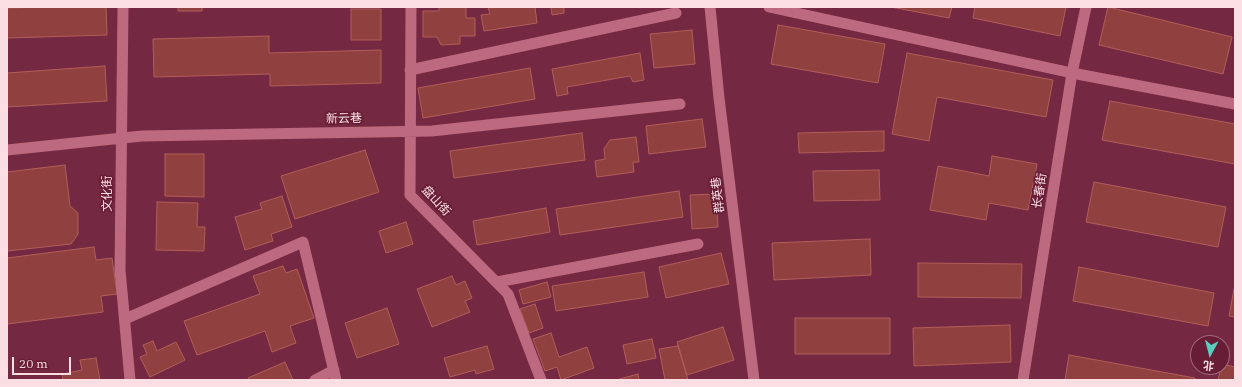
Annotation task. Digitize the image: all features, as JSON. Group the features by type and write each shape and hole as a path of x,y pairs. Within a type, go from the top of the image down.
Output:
{"street":[{"name":"文化街","path":"123,7 120,270 130,380"},
{"name":"盘山街","path":"411,7 410,195 508,294 542,380"},
{"name":"群英巷","path":"710,7 720,106 754,380"},
{"path":"770,7 1072,73 1235,104"},
{"name":"长春街","path":"1023,380 1072,73 1086,7"},
{"path":"410,70 676,13"},
{"name":"新云巷","path":"7,150 121,138 432,131 680,104"},
{"path":"125,320 303,242 335,375 315,380"},
{"path":"497,282 698,244"}],"building":[{"path":"106,7 107,35 7,38 7,8"},
{"path":"178,7 202,7 202,11 178,11"},
{"path":"439,7 466,7 466,18 475,18 475,36 460,36 460,44 441,45 437,37 423,37 423,11 439,11"},
{"path":"488,7 535,7 537,23 484,31 481,15 490,14"},
{"path":"551,7 564,7 564,13 552,15"},
{"path":"891,7 952,7 949,18"},
{"path":"975,7 1066,7 1060,36 973,18"},
{"path":"1108,7 1232,37 1223,74 1099,45"},
{"path":"351,9 381,9 381,40 351,40"},
{"path":"778,25 885,44 878,83 771,64"},
{"path":"692,30 695,64 654,68 650,34"},
{"path":"269,36 269,53 381,50 381,83 270,86 270,74 154,77 153,39"},
{"path":"640,53 644,80 633,82 630,76 567,87 568,94 557,96 552,69"},
{"path":"907,53 1053,80 1046,117 937,97 929,141 892,134"},
{"path":"105,66 107,101 7,107 7,73"},
{"path":"530,68 535,99 423,118 418,88"},
{"path":"1110,101 1235,124 1235,164 1102,140"},
{"path":"702,119 706,147 649,154 646,126"},
{"path":"884,131 884,151 799,153 798,133"},
{"path":"582,133 585,160 454,178 450,151"},
{"path":"636,137 639,162 633,162 634,172 597,177 595,161 605,159 604,149 610,140"},
{"path":"365,150 379,192 295,219 281,176"},
{"path":"165,154 204,154 204,197 165,196"},
{"path":"992,156 1037,164 1028,210 989,203 986,220 930,210 938,166 989,176"},
{"path":"65,165 70,206 78,213 78,234 71,244 7,251 7,172"},
{"path":"879,170 880,200 814,201 813,171"},
{"path":"1094,182 1226,207 1218,247 1086,222"},
{"path":"679,191 683,217 560,235 556,209"},
{"path":"716,194 718,227 692,229 690,195"},
{"path":"282,196 292,227 271,234 273,241 245,250 235,217 262,209 260,203"},
{"path":"157,202 198,203 197,227 205,227 204,251 156,250"},
{"path":"546,208 550,232 477,245 473,221"},
{"path":"406,222 413,244 386,253 379,231"},
{"path":"870,239 871,275 774,280 772,243"},
{"path":"94,247 96,260 112,258 117,294 101,296 103,312 7,324 7,258"},
{"path":"721,253 729,284 666,298 659,267"},
{"path":"918,263 1022,264 1021,298 918,297"},
{"path":"283,266 286,273 297,269 314,318 290,326 296,343 272,352 265,331 197,355 184,321 260,294 253,276"},
{"path":"1079,267 1214,293 1208,326 1073,301"},
{"path":"644,272 648,297 556,311 552,286"},
{"path":"452,276 456,285 465,281 472,298 465,301 470,312 432,327 417,289"},
{"path":"547,282 551,297 523,304 519,290"},
{"path":"1235,289 1235,317 1229,316"},
{"path":"535,304 543,328 529,333 520,309"},
{"path":"387,308 399,344 357,358 345,323"},
{"path":"795,318 890,318 890,354 795,354"},
{"path":"1010,325 1011,362 914,366 913,328"},
{"path":"723,327 734,360 687,375 677,342"},
{"path":"551,333 559,357 587,347 594,368 561,380 557,367 545,371 533,339"},
{"path":"652,339 656,358 627,364 623,345"},
{"path":"153,341 157,351 176,342 185,360 150,377 140,357 147,354 143,345"},
{"path":"487,346 494,369 476,374 475,370 450,377 444,358"},
{"path":"678,346 688,380 665,380 659,349"},
{"path":"1069,355 1195,378 1195,380 1065,380"},
{"path":"96,358 100,380 63,380 62,374 82,370 80,360"},
{"path":"285,362 293,380 249,380 248,378"},
{"path":"1230,366 1235,367 1235,380 1218,380 1219,375 1230,375"},
{"path":"638,374 639,380 616,380"}]}
